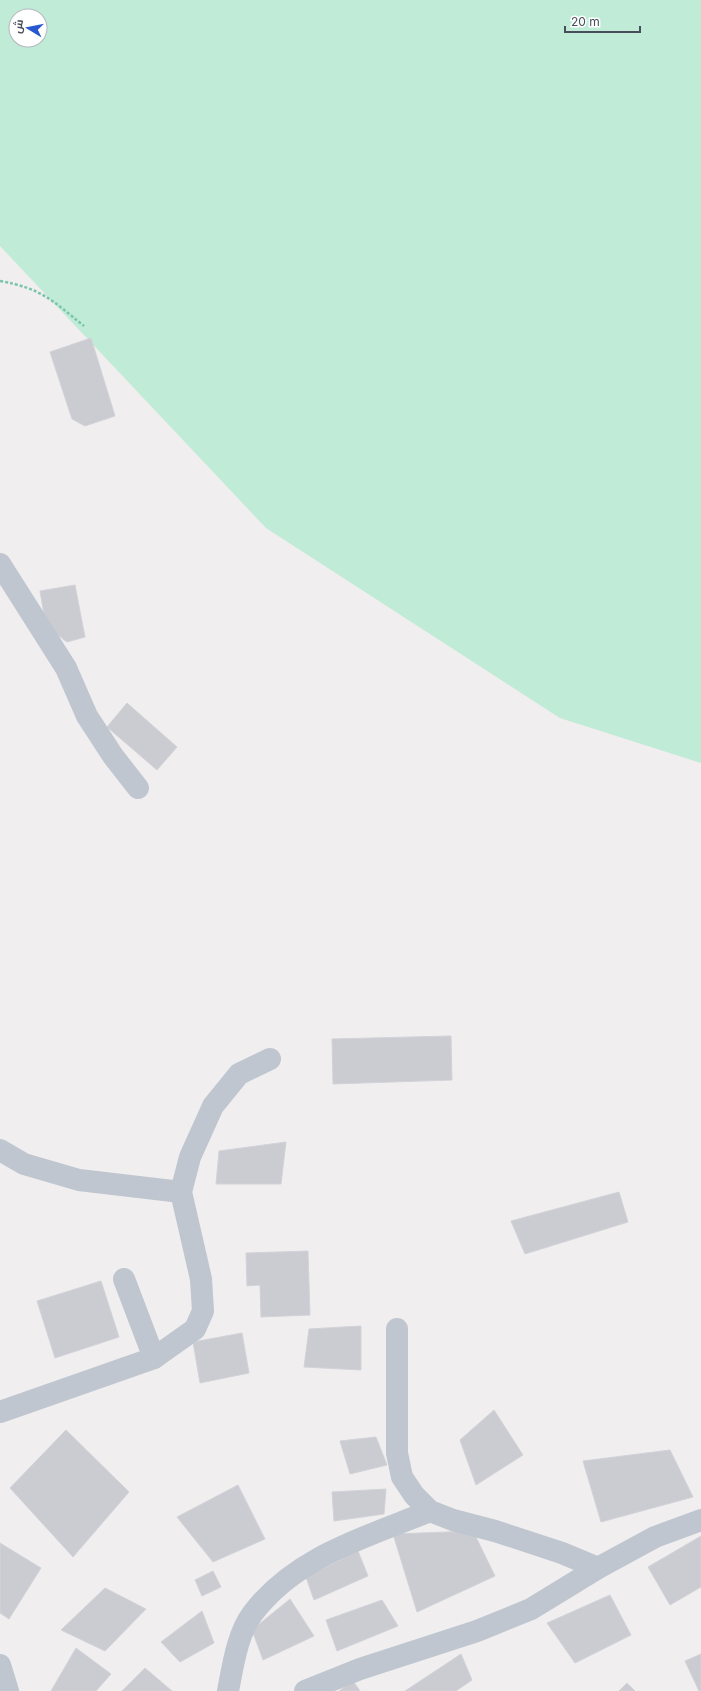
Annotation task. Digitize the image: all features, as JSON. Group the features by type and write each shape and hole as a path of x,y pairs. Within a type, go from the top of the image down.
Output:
{"street":[{"path":"0,564 66,668 87,716 113,756 138,788"},
{"path":"0,1412 154,1358 195,1329 203,1311 201,1278 181,1192 190,1158 213,1106 239,1074 270,1059"},
{"path":"0,1150 24,1164 79,1180 181,1192"},
{"path":"124,1279 154,1358"},
{"path":"397,1329 397,1453 402,1477 414,1495 430,1511 453,1520 495,1531 554,1550 598,1568"},
{"path":"228,1691 244,1630 253,1614 282,1584 309,1564 349,1542 430,1511"},
{"path":"305,1691 360,1669 477,1631 531,1609 598,1568 655,1537 701,1520"},
{"path":"0,1665 8,1691"}],"path":[{"path":"0,281 20,285 46,295 84,326"}],"green space":[{"path":"0,0 701,0 701,763 560,718 266,528 0,246"}],"building":[{"path":"91,338 115,416 85,426 72,419 50,352"},
{"path":"75,585 85,637 67,642 46,626 40,591"},
{"path":"127,703 177,747 157,770 107,727"},
{"path":"451,1036 452,1080 333,1084 332,1039"},
{"path":"286,1142 281,1184 216,1184 219,1151"},
{"path":"619,1192 628,1222 525,1254 511,1221"},
{"path":"308,1251 310,1315 261,1317 260,1285 247,1286 246,1253"},
{"path":"101,1281 119,1337 55,1358 37,1301"},
{"path":"361,1326 361,1370 304,1367 309,1329"},
{"path":"242,1333 249,1373 200,1383 193,1342"},
{"path":"494,1410 523,1455 476,1485 460,1440"},
{"path":"66,1430 129,1492 73,1557 10,1488"},
{"path":"376,1437 387,1465 350,1474 340,1441"},
{"path":"670,1450 693,1497 601,1522 583,1461"},
{"path":"238,1485 265,1539 213,1562 177,1517"},
{"path":"386,1489 384,1514 334,1521 332,1492"},
{"path":"473,1531 495,1576 417,1612 393,1534"},
{"path":"701,1536 701,1587 670,1605 648,1567"},
{"path":"0,1543 41,1568 9,1619 0,1613"},
{"path":"358,1551 368,1576 314,1600 306,1577"},
{"path":"213,1571 221,1587 202,1596 195,1580"},
{"path":"105,1588 146,1609 105,1651 61,1630"},
{"path":"610,1595 631,1635 575,1663 547,1623"},
{"path":"290,1599 314,1636 263,1660 252,1630"},
{"path":"382,1600 398,1626 337,1651 326,1620"},
{"path":"202,1611 214,1643 180,1662 161,1642"},
{"path":"76,1648 111,1674 96,1691 51,1691"},
{"path":"461,1654 472,1680 456,1691 405,1691"},
{"path":"701,1654 701,1691 699,1691 685,1661"},
{"path":"145,1668 172,1691 122,1691"},
{"path":"353,1681 360,1691 339,1691"},
{"path":"627,1683 635,1691 619,1691"}]}
